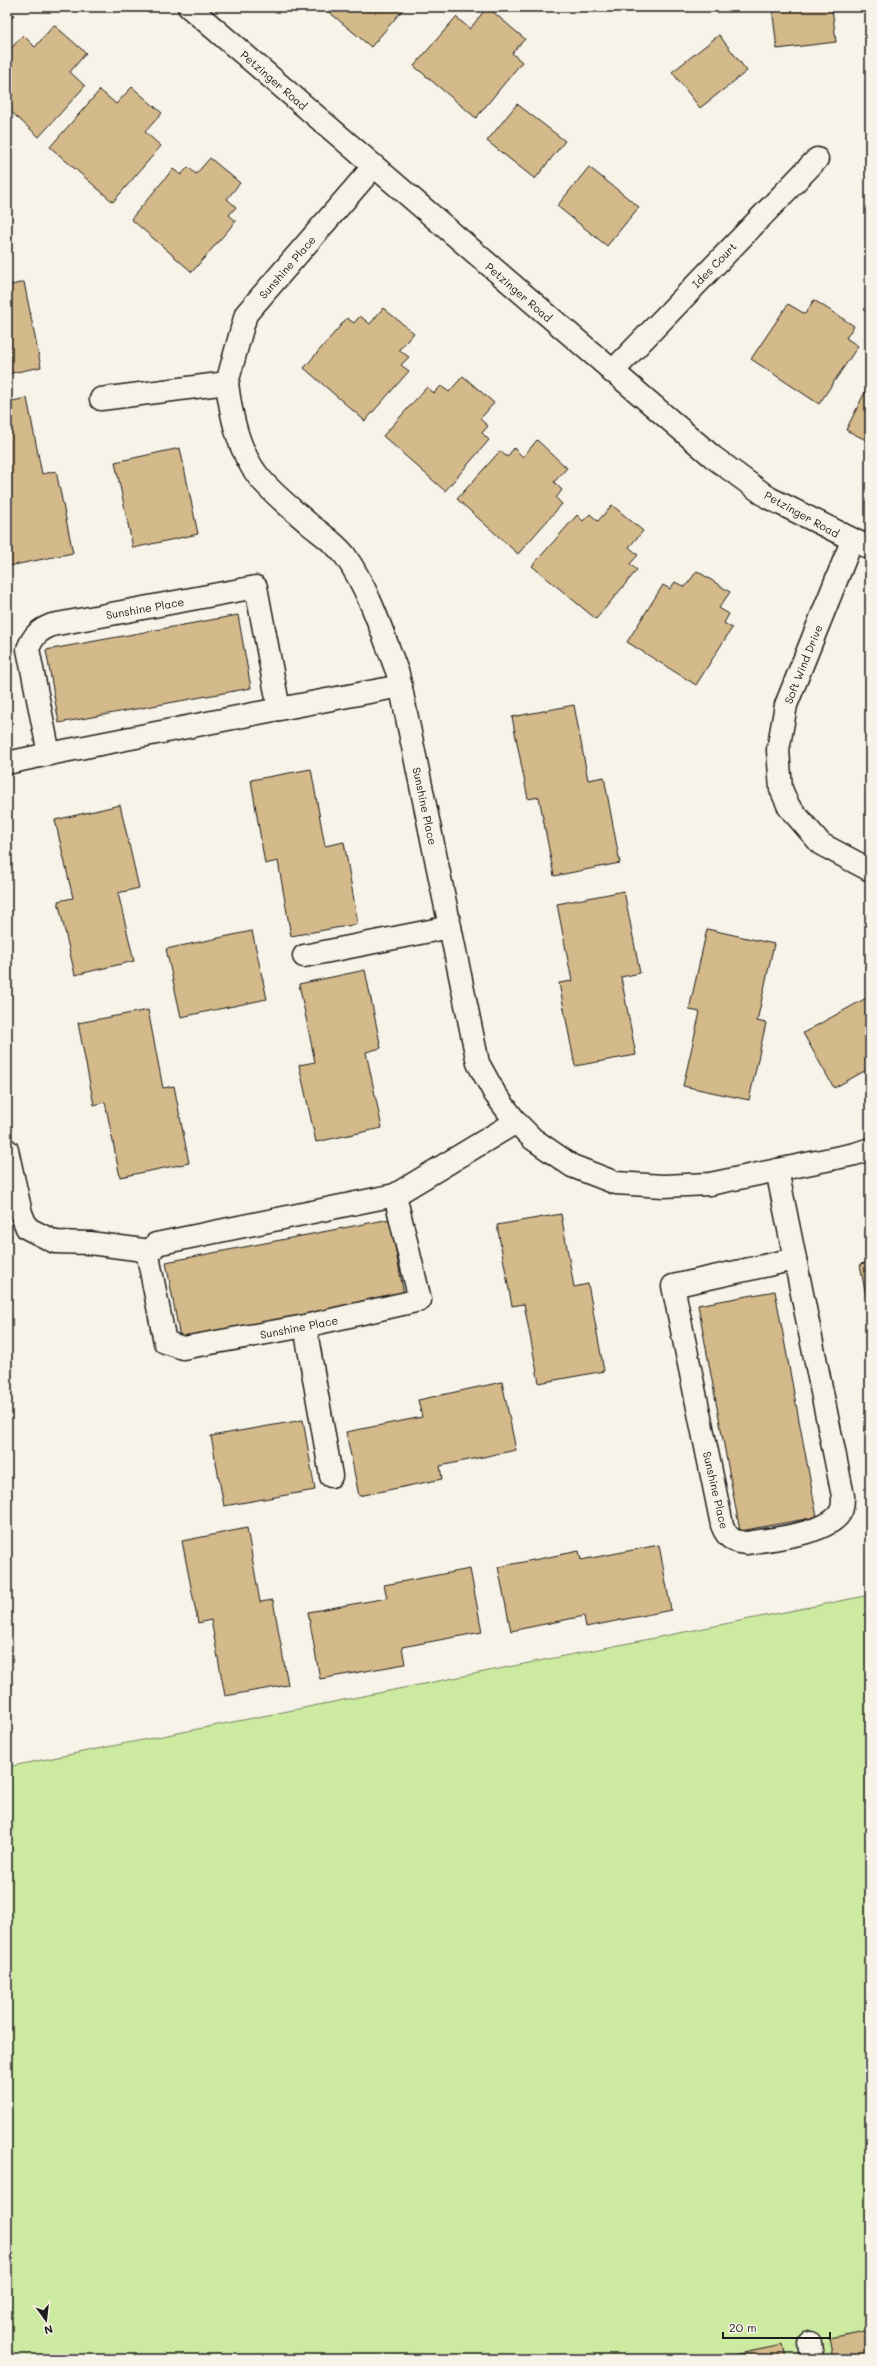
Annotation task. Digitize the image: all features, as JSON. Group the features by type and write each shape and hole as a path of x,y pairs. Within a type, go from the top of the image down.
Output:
{"street":[{"name":"Petzinger Road","path":"189,7 612,372 713,457 769,498 861,545"},
{"name":"Ides Court","path":"612,372 817,159"},
{"name":"Sunshine Place","path":"374,166 246,314 227,383 231,415 241,444 259,476 281,499 346,556 367,595 398,674 478,1063 495,1094 516,1122 533,1139 572,1166 616,1183 663,1186 710,1184 870,1149"},
{"path":"101,399 227,383"},
{"name":"Soft Wind Drive","path":"861,545 786,705 778,750 781,789 789,807 821,844 870,870"},
{"name":"Sunshine Place","path":"49,754 28,649 32,638 41,629 52,625 256,587 279,709"},
{"path":"7,763 400,686"},
{"path":"304,956 450,926"},
{"path":"7,1150 21,1213 28,1228 55,1242 90,1243 151,1251 156,1244 395,1195 516,1122"},
{"name":"Sunshine Place","path":"777,1170 843,1496 841,1512 831,1523 817,1529 747,1544 736,1542 726,1536 722,1525 673,1286 795,1259"},
{"name":"Sunshine Place","path":"151,1251 148,1256 164,1342 183,1348 305,1326 420,1300 395,1195"},
{"path":"305,1326 331,1476"}],"green space":[{"path":"870,1595 870,2359 7,2359 7,1767"}],"building":[{"path":"323,7 405,7 371,47"},
{"path":"487,7 525,39 512,53 522,62 476,118 414,66 456,17 470,29"},
{"path":"772,7 832,7 836,42 777,49"},
{"path":"7,9 14,15 7,24"},
{"path":"54,25 86,53 70,72 85,86 39,137 7,108 7,53 23,35 35,47"},
{"path":"719,35 747,71 700,108 672,72"},
{"path":"132,87 162,113 145,132 161,146 113,202 50,147 100,90 116,104"},
{"path":"517,104 565,141 535,179 487,141"},
{"path":"210,158 240,183 227,199 236,207 229,215 236,221 192,272 131,219 173,169 181,175 188,167 196,174"},
{"path":"589,167 639,207 607,246 557,206"},
{"path":"24,282 41,367 7,374 7,286"},
{"path":"814,300 854,326 846,338 858,346 819,404 751,359 788,304 805,314"},
{"path":"383,308 414,333 399,350 409,357 401,365 409,371 365,421 304,368 347,318 354,323 360,316 370,324"},
{"path":"463,376 494,403 480,419 488,426 482,433 489,440 445,491 383,436 427,387 434,393 441,386 449,392"},
{"path":"868,386 870,388 870,442 846,430"},
{"path":"27,398 42,474 56,471 73,553 9,566 7,554 7,402"},
{"path":"537,440 567,468 554,482 562,490 556,498 562,504 518,554 457,499 500,451 507,457 514,448 523,457"},
{"path":"180,448 198,534 133,548 115,462"},
{"path":"612,505 643,531 629,547 638,555 630,564 637,570 596,619 532,566 577,515 583,521 590,514 598,521"},
{"path":"697,571 730,592 719,608 729,614 724,623 732,628 696,685 627,642 663,585 670,589 675,582 685,587"},
{"path":"238,615 251,688 59,723 46,650"},
{"path":"574,705 588,780 604,777 620,863 554,876 539,797 528,799 512,717"},
{"path":"311,769 325,846 344,842 358,924 291,936 278,861 265,864 251,780"},
{"path":"120,805 139,888 118,893 134,961 75,975 58,901 73,898 55,820"},
{"path":"624,891 640,973 621,977 636,1055 575,1066 559,983 572,981 557,904"},
{"path":"707,929 774,944 757,1021 766,1023 749,1100 683,1086 700,1012 689,1010"},
{"path":"252,931 267,999 181,1017 166,949"},
{"path":"365,970 381,1048 366,1052 382,1128 316,1142 299,1065 315,1062 299,984"},
{"path":"870,996 870,1068 834,1088 803,1033"},
{"path":"148,1010 163,1088 174,1086 189,1163 120,1177 105,1102 94,1105 78,1023"},
{"path":"561,1214 574,1287 588,1284 604,1371 539,1383 524,1304 512,1306 497,1225"},
{"path":"390,1219 404,1295 180,1338 166,1262"},
{"path":"870,1262 870,1319 860,1264"},
{"path":"775,1291 817,1517 740,1531 698,1305"},
{"path":"502,1382 516,1450 440,1466 442,1479 359,1496 346,1432 422,1417 418,1400"},
{"path":"303,1420 315,1490 224,1506 211,1436"},
{"path":"247,1528 260,1602 273,1600 288,1685 225,1696 211,1620 198,1623 182,1541"},
{"path":"659,1545 671,1610 586,1627 584,1616 511,1631 498,1567 579,1551 581,1560"},
{"path":"470,1569 482,1632 402,1647 405,1664 320,1679 308,1612 387,1598 384,1585"},
{"path":"870,2330 870,2359 833,2359 829,2338"},
{"path":"783,2345 786,2359 734,2359 733,2355"}]}
